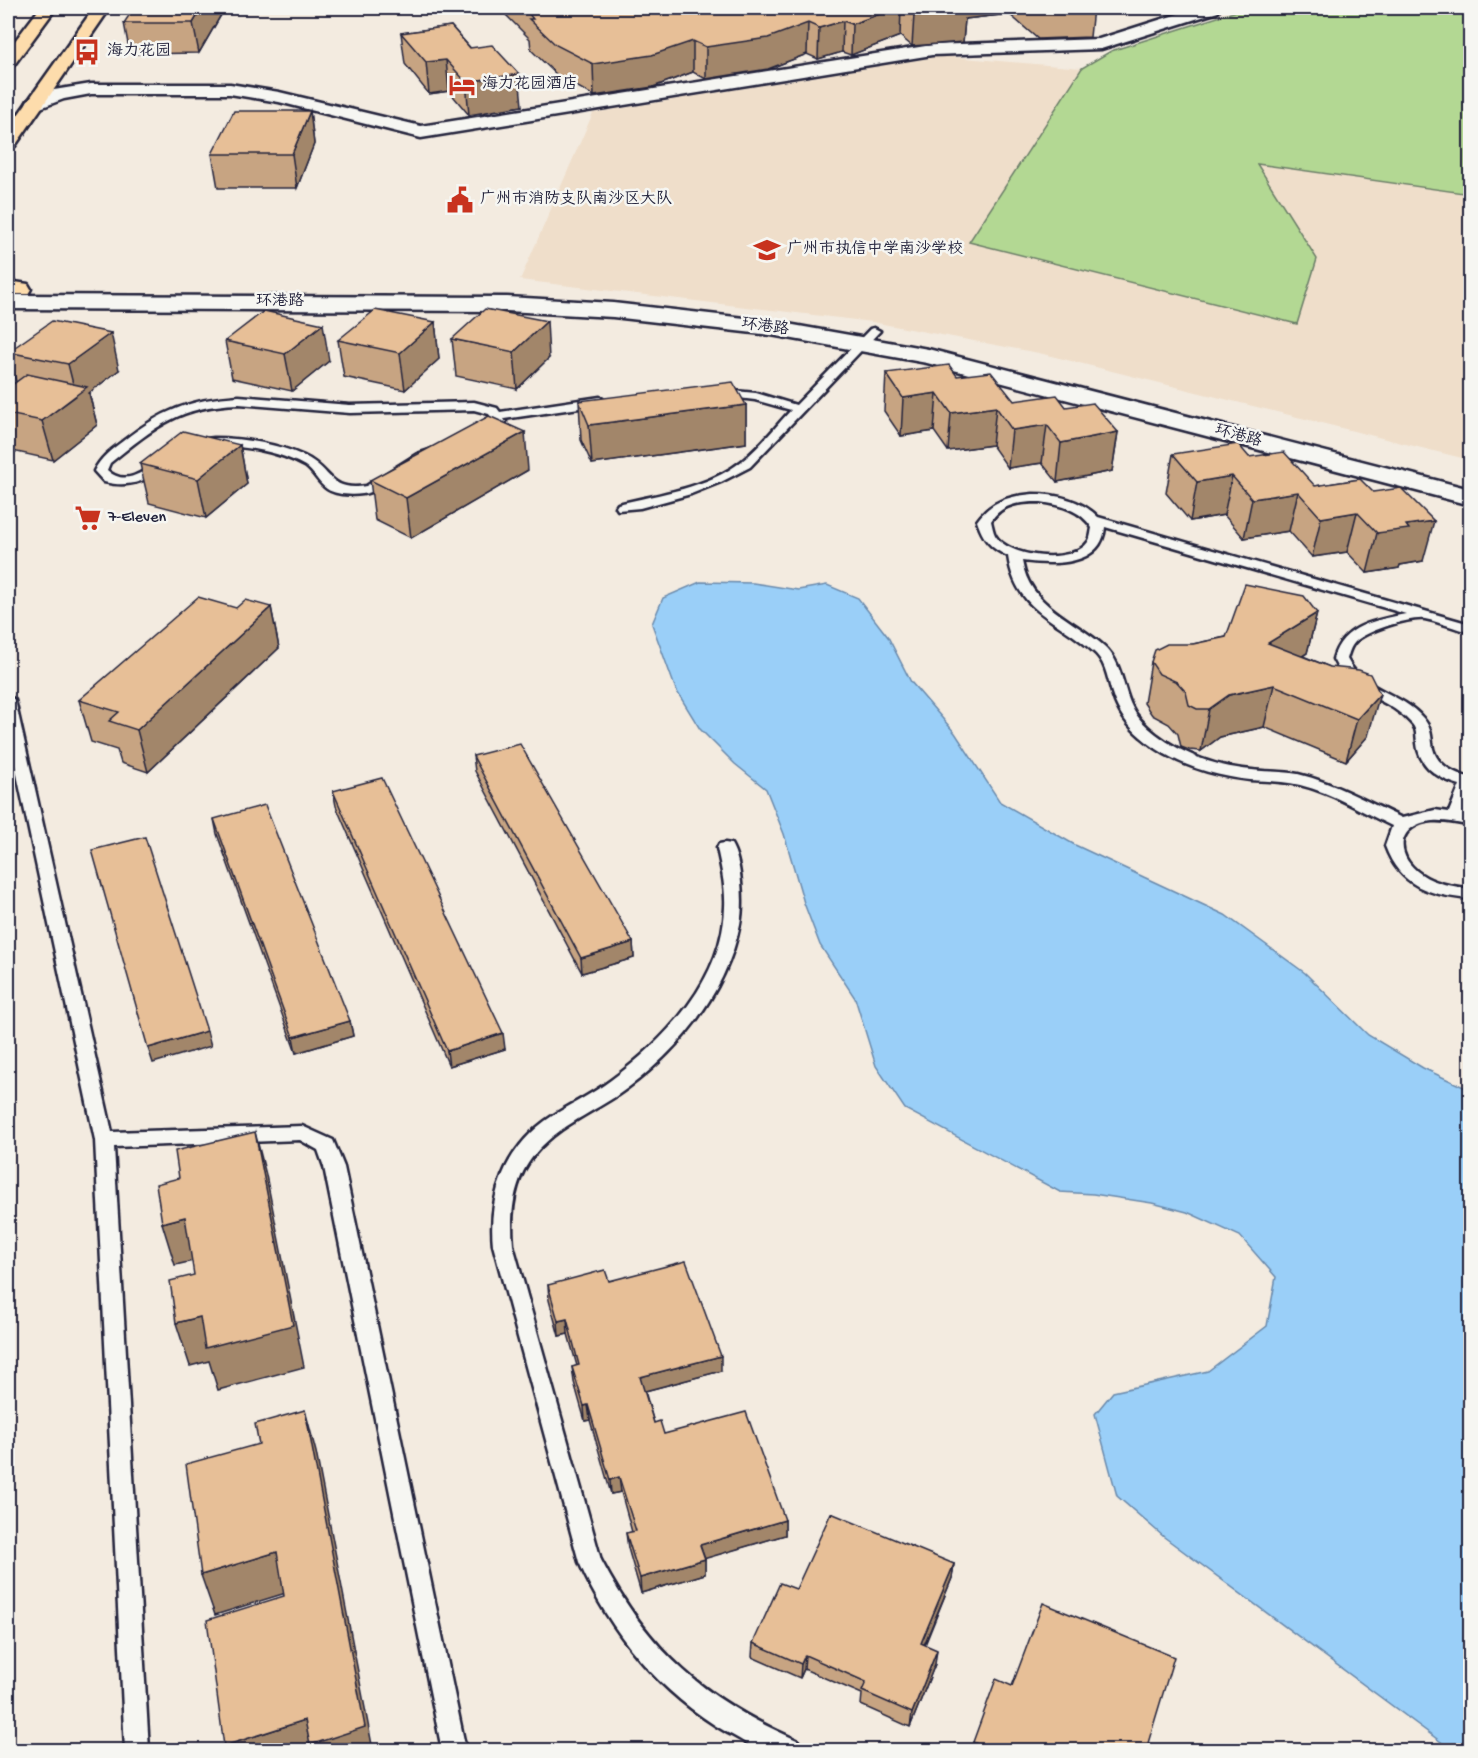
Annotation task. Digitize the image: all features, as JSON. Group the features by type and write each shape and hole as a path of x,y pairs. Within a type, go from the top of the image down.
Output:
{"highway":[{"path":"8,61 48,8"},
{"path":"8,142 102,8"}],"street":[{"path":"35,104 68,93 106,88 230,89 279,97 421,132 932,50 1101,44 1212,8"},
{"path":"63,65 81,74 112,79 206,78 234,81 258,86 279,97"},
{"name":"环港路","path":"11,295 549,306 940,344 1470,480"},
{"name":"环港路","path":"868,337 928,356 1470,497"}],"lane":[{"path":"623,507 671,498 722,478 746,464 868,337"},
{"path":"709,391 756,397 799,409"},
{"path":"499,416 498,428 492,434 437,450 406,465 381,484 357,491 332,487 318,470 303,460 228,441 208,441 189,446 154,472 138,479 128,481 109,479 100,471 105,461 155,421 179,409 209,402 239,400 350,410 474,406 485,408 499,416 561,409 613,399"},
{"path":"1095,520 1099,535 1096,543 1080,554 1056,560 1027,558 1014,554 993,543 984,528 984,521 988,514 1004,503 1028,498 1054,500 1079,508 1095,520 1470,628"},
{"path":"1014,554 1017,575 1029,596 1055,621 1096,647 1113,666 1123,705 1135,723 1153,740 1207,766 1239,773 1296,779 1320,786 1402,825"},
{"path":"1423,614 1371,628 1350,637 1344,643 1340,659 1349,676 1358,684 1413,716 1425,731 1427,754 1438,768 1470,783 1463,818 1424,816 1402,825 1395,833 1392,842 1399,862 1408,872 1436,888 1470,894"},
{"path":"8,700 104,1140 137,1750"},
{"path":"725,848 732,880 733,915 725,950 709,986 686,1022 655,1055 616,1086 553,1125 524,1154 505,1188 500,1226 506,1256 590,1562 605,1594 636,1640 676,1683 742,1729 790,1750"},
{"path":"104,1140 302,1133 326,1145 334,1167 454,1750"}],"shaded area":[{"name":"广州市执信中学南沙学校","path":"941,56 1082,68 969,242 1317,259 1256,164 1470,194 1470,460 1039,353 872,322 520,280 593,113"}],"green space":[{"path":"1246,8 1470,8 1470,194 1257,164 1317,259 1297,324 969,242 1082,68 1111,51"}],"water":[{"path":"700,582 753,583 798,590 827,585 858,598 888,637 911,682 955,733 1000,802 1075,845 1225,915 1305,973 1368,1035 1423,1068 1470,1090 1470,1750 1452,1750 1164,1537 1117,1496 1095,1414 1113,1392 1208,1371 1267,1326 1276,1277 1240,1236 1187,1212 1152,1203 1093,1194 1060,1192 905,1109 876,1066 855,998 820,945 804,903 784,834 766,789 735,764 700,729 676,690 652,624 663,598"}],"building":[{"path":"134,8 202,8 193,23 124,23"},
{"path":"528,8 896,8 852,24 843,21 819,28 808,23 768,38 706,47 693,41 652,55 593,64 556,45 529,19 533,19 529,14 534,14"},
{"path":"904,8 962,8 966,11 914,15"},
{"path":"451,26 470,48 492,45 519,74 466,82 446,60 426,62 401,33"},
{"path":"234,111 310,111 292,154 212,154"},
{"path":"485,309 547,321 514,352 452,339"},
{"path":"375,310 435,322 400,353 338,340"},
{"path":"264,311 323,324 285,354 225,341"},
{"path":"52,321 111,333 68,364 8,352"},
{"path":"949,365 957,376 991,372 1014,401 1057,395 1066,407 1093,403 1118,432 1061,443 1047,425 1012,430 996,407 951,413 937,393 903,398 886,373"},
{"path":"27,374 87,387 42,421 8,414 8,388"},
{"path":"733,382 746,405 589,425 579,401"},
{"path":"489,416 525,432 406,498 370,480"},
{"path":"183,431 240,445 198,479 140,464"},
{"path":"1238,444 1249,457 1284,452 1315,486 1360,479 1373,492 1401,488 1434,521 1406,525 1409,529 1377,533 1357,512 1321,518 1298,492 1252,499 1232,476 1197,482 1173,454"},
{"path":"1245,584 1304,596 1317,613 1268,643 1330,667 1359,670 1370,674 1380,694 1357,719 1274,685 1229,695 1209,709 1197,709 1189,705 1186,692 1177,682 1159,674 1151,662 1155,650 1167,644 1193,644 1226,637"},
{"path":"198,597 236,608 245,600 271,607 137,730 109,721 119,712 79,700"},
{"path":"520,744 633,942 581,958 473,756"},
{"path":"382,778 503,1033 447,1051 333,791"},
{"path":"265,805 350,1021 293,1037 214,819"},
{"path":"145,837 207,1031 148,1048 92,850"},
{"path":"255,1132 293,1325 205,1348 200,1317 176,1323 170,1281 194,1275 185,1217 162,1223 156,1184 179,1178 175,1151"},
{"path":"686,1261 721,1356 640,1377 654,1423 660,1421 664,1434 746,1412 785,1520 700,1545 705,1559 640,1578 626,1533 636,1531 619,1477 610,1480 588,1405 584,1406 572,1367 579,1365 567,1319 558,1321 548,1285 605,1270 609,1281"},
{"path":"305,1410 365,1727 310,1745 305,1720 224,1746 207,1620 284,1596 277,1552 201,1575 186,1464 259,1444 255,1424"},
{"path":"831,1513 954,1564 921,1643 937,1650 912,1713 862,1691 866,1682 805,1655 801,1664 753,1643 780,1583 796,1589"},
{"path":"1043,1603 1174,1657 1148,1743 1165,1750 990,1750 973,1742 996,1679 1012,1686"}],"place":[{"name":"海力花园","path":"87,52"},
{"name":"海力花园酒店","path":"462,85"},
{"name":"广州市消防支队南沙区大队","path":"460,200"},
{"name":"广州市执信中学南沙学校","path":"767,250"},
{"name":"7-Eleven","path":"88,518"}]}
